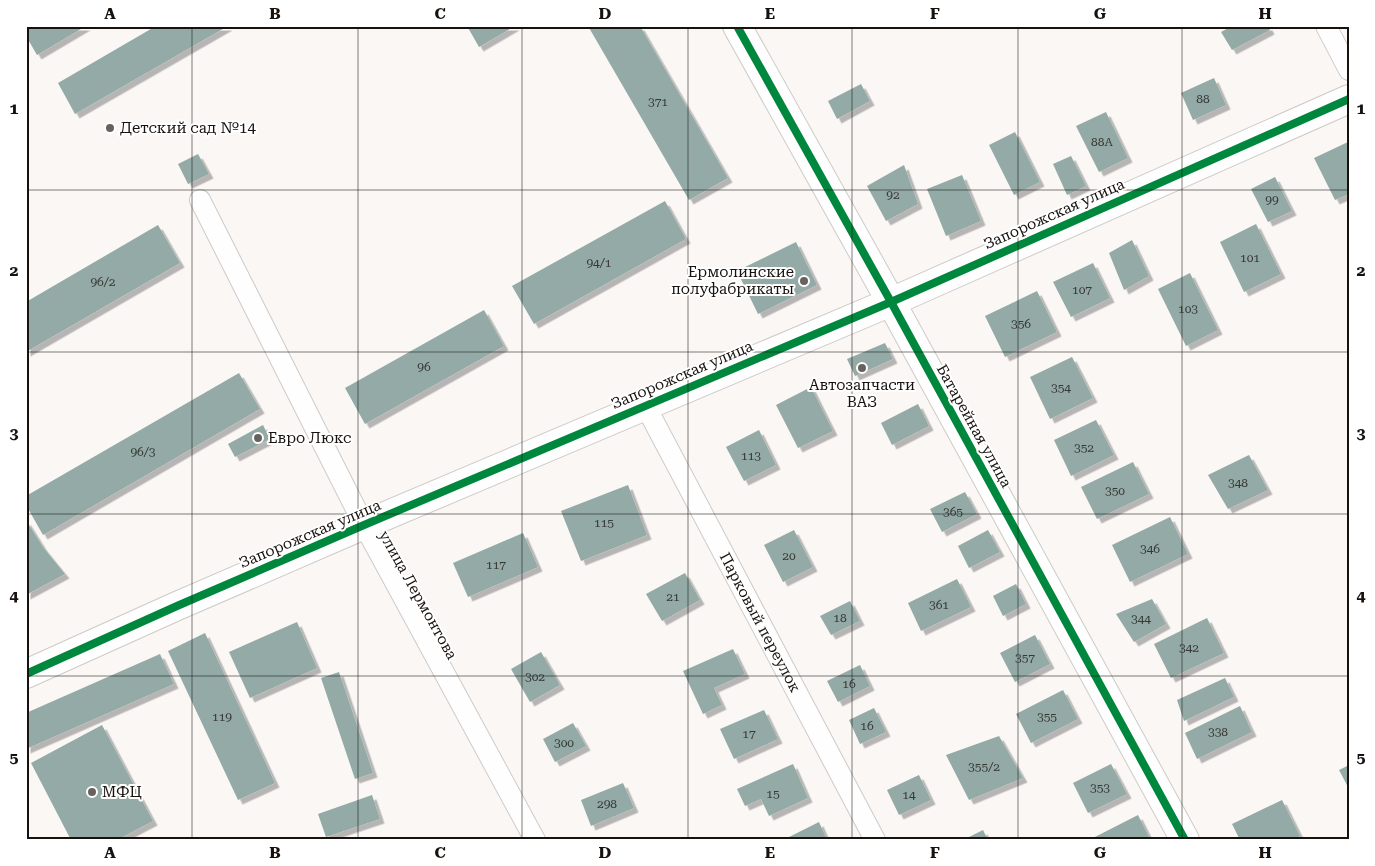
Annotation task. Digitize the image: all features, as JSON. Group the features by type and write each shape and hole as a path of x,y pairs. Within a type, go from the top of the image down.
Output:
{"street":[{"name":"Батарейная улица","path":"737,26 891,302 1185,840"},
{"path":"1326,26 1349,70"},
{"name":"Запорожская улица","path":"26,674 364,525 891,302 1349,99"},
{"name":"улица Лермонтова","path":"200,200 364,525 536,840"},
{"name":"Парковый переулок","path":"645,405 874,840"}],"building":[{"path":"26,26 86,26 37,55 26,36"},
{"path":"156,26 228,26 75,114 58,83"},
{"path":"467,26 515,26 479,47"},
{"path":"588,26 640,26 728,178 689,200"},
{"path":"1232,26 1268,26 1270,30 1232,50 1221,32"},
{"path":"1214,78 1226,105 1193,120 1181,93"},
{"path":"861,84 870,101 837,119 828,101"},
{"path":"1106,112 1128,158 1099,172 1076,126"},
{"path":"1015,132 1040,182 1014,195 989,145"},
{"path":"1348,142 1349,194 1335,200 1314,158"},
{"path":"198,154 209,174 188,184 178,164"},
{"path":"1071,156 1086,186 1067,195 1053,164"},
{"path":"904,165 918,204 886,221 867,186"},
{"path":"962,175 981,221 946,236 927,189"},
{"path":"1275,177 1292,211 1268,222 1251,189"},
{"path":"665,201 686,239 534,324 512,286"},
{"path":"1256,224 1281,274 1244,292 1220,242"},
{"path":"158,225 180,263 26,352 26,302"},
{"path":"1132,240 1149,276 1124,290 1109,253"},
{"path":"796,242 817,285 758,314 737,271"},
{"path":"1093,263 1110,298 1071,317 1053,282"},
{"path":"1190,273 1218,330 1186,346 1158,289"},
{"path":"1037,291 1057,332 1005,357 985,316"},
{"path":"484,310 504,346 365,424 345,388"},
{"name":"Автозапчасти ВАЗ","path":"885,343 893,359 855,376 847,359"},
{"path":"1072,357 1093,398 1050,419 1030,377"},
{"path":"239,373 260,409 43,535 26,505 26,496"},
{"path":"811,387 833,431 798,448 776,405"},
{"path":"918,404 929,426 892,445 881,423"},
{"path":"1096,420 1114,455 1071,476 1054,440"},
{"path":"263,425 270,439 235,457 228,444"},
{"path":"759,430 776,465 744,481 726,447"},
{"path":"1249,455 1268,490 1228,509 1208,475"},
{"path":"1133,462 1149,494 1097,519 1081,487"},
{"path":"628,485 647,535 581,561 561,511"},
{"path":"965,492 977,514 942,532 930,509"},
{"path":"1170,517 1188,554 1130,582 1112,545"},
{"path":"26,520 43,547 65,574 26,595"},
{"path":"794,530 813,567 783,582 764,545"},
{"path":"988,530 1000,552 969,568 958,546"},
{"path":"523,533 538,567 468,597 453,563"},
{"path":"685,573 700,600 662,621 646,594"},
{"path":"957,579 971,607 921,631 908,603"},
{"path":"1016,584 1026,604 1003,616 993,596"},
{"path":"1152,599 1166,624 1134,642 1116,614"},
{"path":"850,601 860,621 831,635 820,616"},
{"path":"1207,618 1224,653 1171,678 1154,644"},
{"path":"297,622 317,668 250,698 229,652"},
{"path":"205,633 275,783 238,800 168,651"},
{"path":"1035,635 1050,664 1015,682 1000,653"},
{"path":"733,649 745,674 714,688 722,705 703,714 683,671"},
{"path":"541,652 560,685 530,702 511,669"},
{"path":"160,654 174,684 26,749 26,713"},
{"path":"860,665 870,686 838,702 827,681"},
{"path":"339,672 373,773 355,779 321,678"},
{"path":"1225,678 1234,697 1184,721 1177,700"},
{"path":"1063,690 1078,719 1031,743 1016,714"},
{"path":"1240,706 1252,732 1197,759 1185,733"},
{"path":"874,708 886,732 860,744 849,720"},
{"path":"764,710 778,739 734,759 720,729"},
{"path":"573,723 586,746 555,762 543,739"},
{"name":"МФЦ","path":"102,725 153,821 117,840 71,840 31,763"},
{"path":"999,736 1023,778 969,800 946,755"},
{"path":"793,764 808,798 769,816 761,799 745,806 737,789"},
{"path":"1111,764 1127,794 1088,813 1073,783"},
{"path":"1349,765 1349,789 1339,770"},
{"path":"919,775 931,800 899,815 887,790"},
{"path":"623,783 634,808 591,826 581,800"},
{"path":"372,795 380,819 326,837 318,814"},
{"path":"1282,800 1300,836 1293,840 1240,840 1232,824"},
{"path":"1138,815 1149,840 1089,840"},
{"path":"819,822 827,840 783,840"},
{"path":"983,830 988,840 963,840"}],"cycle path":[{"path":"737,26 891,302 1185,840"},
{"path":"26,674 364,525 891,302 1349,99"}],"place":[{"name":"Детский сад №14","path":"110,128"},
{"name":"Ермолинские полуфабрикаты","path":"804,281"},
{"name":"Автозапчасти ВАЗ","path":"862,368"},
{"name":"Евро Люкс","path":"258,438"},
{"name":"МФЦ","path":"92,792"}]}
